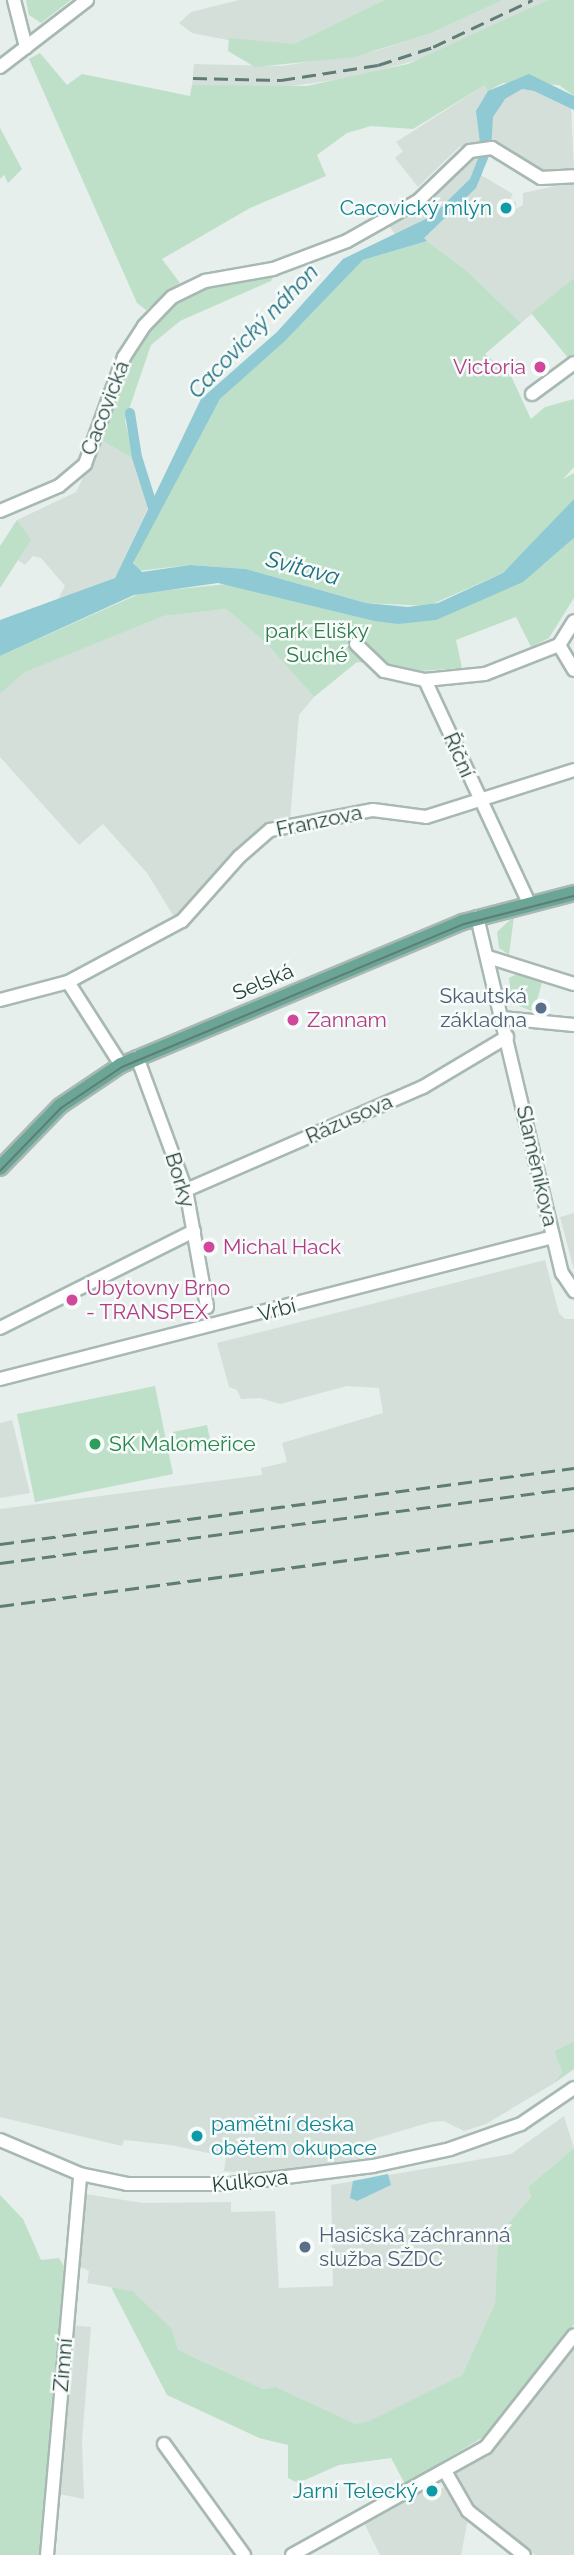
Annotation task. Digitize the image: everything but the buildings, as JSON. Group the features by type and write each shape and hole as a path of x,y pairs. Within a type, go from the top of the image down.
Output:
{"main road":[{"name":"Selská","path":"0,1168 60,1106 118,1060 137,1057 477,917 574,893"}],"street":[{"path":"15,0 26,47"},
{"path":"0,67 88,0"},
{"name":"Cacovická","path":"0,511 59,486 85,464 124,357 144,326 172,298 205,281 274,269 348,241 402,213 462,156 486,148 541,178 574,176"},
{"path":"532,394 574,363"},
{"path":"356,643 384,671 425,680 485,674 559,645 574,621"},
{"path":"559,645 574,670"},
{"name":"Říční","path":"425,680 477,798 529,904"},
{"name":"Franzova","path":"0,1000 68,982 182,921 239,857 270,830 373,810 426,817 477,798 574,770"},
{"name":"Slaměníkova","path":"477,917 562,1273 574,1291"},
{"path":"488,957 574,984"},
{"path":"68,982 118,1060"},
{"path":"502,1018 574,1024"},
{"name":"Rázusova","path":"186,1190 423,1087 507,1037"},
{"name":"Borky","path":"137,1057 186,1190 207,1307"},
{"path":"0,1328 194,1231"},
{"name":"Vrbí","path":"0,1379 220,1325 553,1237"},
{"name":"Kulkova","path":"0,2140 80,2174 137,2186 212,2185 373,2166 490,2137 521,2124 574,2088"},
{"name":"Zimní","path":"47,2555 80,2174"},
{"path":"292,2555 445,2471 494,2440 574,2335"},
{"path":"164,2444 244,2555"},
{"path":"445,2471 468,2511 524,2555"}],"shaded area":[{"path":"239,0 384,0 294,44 243,43 192,33 179,23 191,12"},
{"path":"503,0 548,0 437,54 358,77 283,87 192,85 194,64 282,66 376,51 429,34"},
{"path":"485,85 505,99 522,89 534,91 571,107 574,169 542,175 509,149 477,144 459,147 418,187 395,158 403,151 396,142"},
{"path":"481,151 491,151 481,175 513,194 509,201 516,202 516,209 523,205 523,193 574,182 574,278 521,323 467,271 427,241 343,259 395,234 389,226 417,212"},
{"path":"101,440 134,459 148,508 115,578 57,601 65,586 41,558 33,556 25,565 16,559 30,540 17,520 76,492"},
{"path":"226,609 266,643 314,697 299,715 290,820 271,821 176,920 147,873 103,824 79,845 0,757 0,694 24,672 164,616"},
{"path":"574,1213 574,1270 560,1217"},
{"path":"545,1260 559,1313 565,1319 574,1319 574,2041 554,2051 562,2072 553,2084 486,2124 464,2131 444,2121 431,2122 357,2144 360,2159 252,2174 224,2171 226,2157 171,2145 124,2140 122,2146 0,2117 0,1509 262,1475 261,1468 287,1462 282,1443 383,1413 379,1388 347,1386 280,1404 260,1398 241,1399 237,1390 229,1387 217,1343"},
{"path":"12,1420 30,1493 0,1498 0,1423"},
{"path":"564,2116 574,2148 528,2187 531,2197 498,2235 495,2303 462,2375 367,2423 356,2424 276,2387 263,2389 178,2350 172,2329 133,2291 87,2283 89,2271 80,2267 85,2194 143,2203 231,2202 231,2212 275,2211 279,2288 333,2286 331,2185 511,2154"},
{"path":"69,2325 91,2327 82,2441 84,2499 54,2493"},
{"path":"574,2343 574,2555 535,2555 473,2506 457,2477 458,2469 493,2449"},
{"path":"446,2486 468,2519 461,2555 380,2555 364,2523 423,2490 428,2496"}],"green space":[{"path":"26,0 71,0 41,23 29,15"},
{"path":"384,0 503,0 429,34 354,57 255,67 228,51 229,38 294,44"},
{"path":"548,0 574,0 574,96 559,85 503,83 488,91 485,85 413,129 371,126 347,133 317,155 326,176 250,208 162,259 180,283 146,310 137,303 29,59 40,53 67,85 82,74 190,96 192,85 307,86 408,64"},
{"path":"0,128 22,169 8,183 4,175 0,179"},
{"path":"427,241 467,271 521,323 485,354 511,376 531,419 545,407 574,399 574,467 563,479 574,473 574,499 565,510 503,573 428,606 366,603 246,569 190,565 138,571 133,561 220,399 285,341 363,260"},
{"path":"276,272 271,281 180,321 151,345 125,421 134,459 101,440 121,374 137,342 158,314 189,291"},
{"path":"574,278 574,355 569,359 531,313"},
{"path":"17,520 31,540 0,588 0,546"},
{"name":"park Elišky Suché","path":"574,538 574,598 549,638 531,647 516,617 456,640 462,668 420,671 357,662 314,697 266,643 226,609 164,616 25,672 0,694 0,656 141,593 227,584 374,621 417,622 436,619 544,564"},
{"path":"514,916 509,955 499,948 497,932"},
{"path":"517,974 542,982 534,1012 512,1003 509,978"},
{"name":"SK Malomeřice","path":"155,1386 173,1474 35,1502 17,1414"},
{"path":"207,1425 211,1444 177,1452 173,1432"},
{"path":"574,2041 574,2069 553,2084 562,2072 554,2051"},
{"path":"574,2148 574,2324 495,2430 405,2484 391,2458 339,2465 298,2483 288,2478 288,2445 259,2438 167,2395 111,2287 133,2291 172,2329 178,2350 263,2389 276,2387 356,2424 367,2422 462,2375 495,2303 498,2235 531,2197 528,2187"},
{"path":"0,2195 23,2219 41,2260 59,2258 64,2266 44,2555 0,2555"}],"water":[{"path":"529,74 574,96 574,110 534,91 522,89 505,99 493,117 491,151 476,188 424,238 427,241 363,260 285,341 220,399 133,563 142,572 190,565 246,569 366,603 408,607 438,603 503,573 574,499 574,538 523,582 436,620 398,624 374,621 218,583 134,595 0,656 0,620 115,578 201,399 277,332 343,259 432,216 470,179 481,151 476,111 488,91"},
{"path":"388,2174 391,2185 357,2201 350,2198 353,2181"}],"waterway":[{"path":"130,413 137,457 154,511"}],"tram line":[{"path":"0,1171 61,1108 122,1067 464,924 574,896"}],"railway":[{"path":"193,78 281,80 378,65 433,47 532,0"},
{"path":"0,1544 574,1468"},
{"path":"0,1563 574,1488"},
{"path":"0,1606 574,1530"}],"place":[{"name":"Cacovický mlýn","path":"506,208"},
{"name":"Victoria","path":"540,367"},
{"name":"Skautská základna","path":"541,1008"},
{"name":"Zannam","path":"293,1020"},
{"name":"Michal Hack","path":"209,1247"},
{"name":"Ubytovny Brno - TRANSPEX","path":"72,1300"},
{"name":"SK Malomeřice","path":"95,1444"},
{"name":"pamětní deska obětem okupace","path":"197,2136"},
{"name":"Hasičská záchranná služba SŽDC","path":"305,2247"},
{"name":"Jarní Telecký","path":"432,2491"}],"water label":[{"name":"Cacovický náhon","path":"253,331"},
{"name":"Svitava","path":"303,568"}]}
